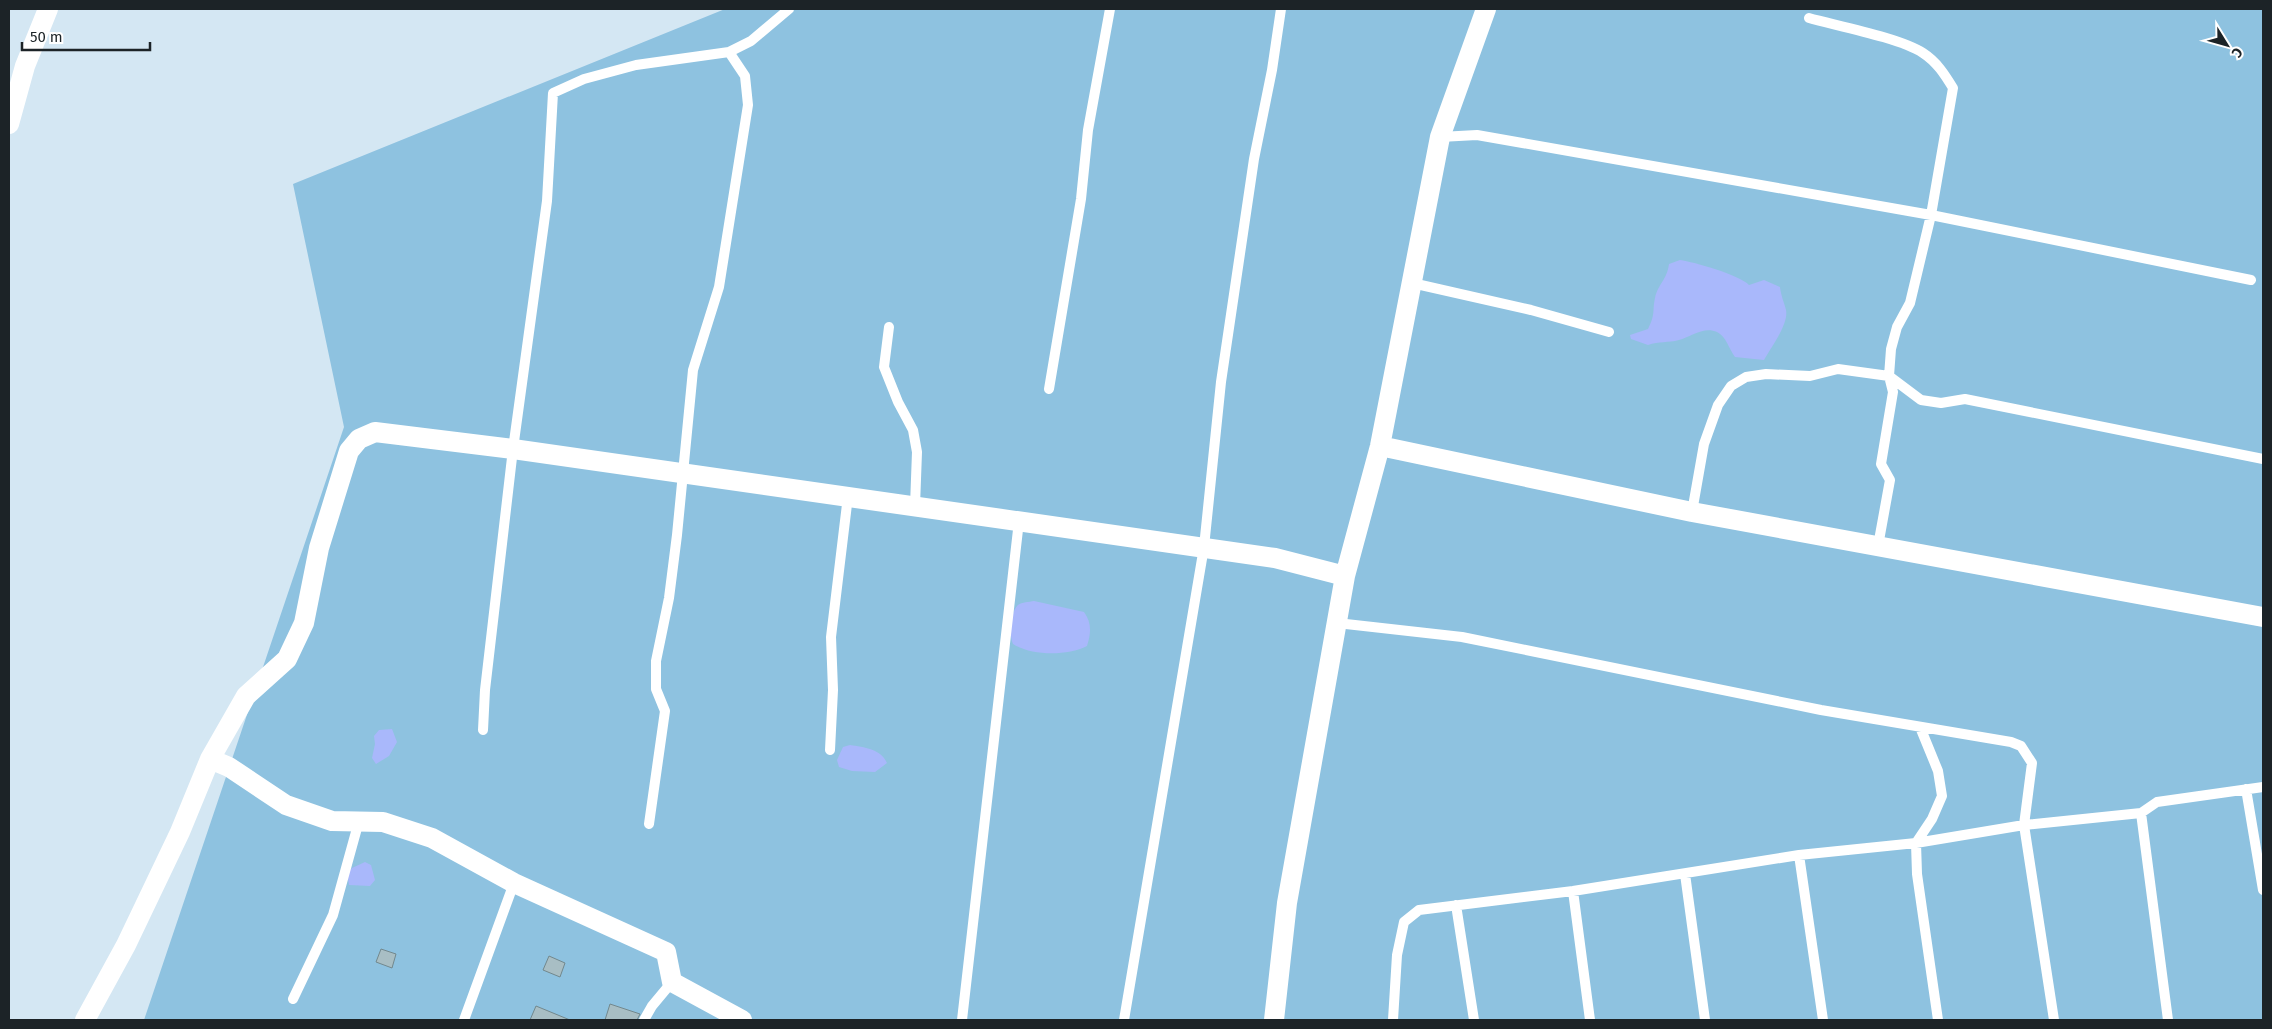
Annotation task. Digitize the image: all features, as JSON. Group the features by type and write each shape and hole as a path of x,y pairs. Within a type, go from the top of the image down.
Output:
{"street":[{"path":"9,124 25,66 48,9"},
{"path":"1274,1020 1286,903 1345,576 1380,446 1440,137 1486,9"},
{"path":"84,1020 151,893 180,832 210,759 246,696 287,659 304,623 319,548 332,499 349,451 359,439 375,432 681,472 1204,547 1275,558 1345,576"},
{"path":"1380,446 1692,512 2263,617"},
{"path":"210,759 229,767 286,804 332,820 383,822 432,838 514,883 666,952 672,982 742,1020"}],"lane":[{"path":"483,730 485,690 513,449 547,201 553,93 584,79 636,65 728,52 751,41 789,9"},
{"path":"1049,389 1081,199 1088,130 1110,9"},
{"path":"1124,1020 1204,547 1223,372 1254,159 1272,70 1281,9"},
{"path":"1809,18 1900,44 1923,53 1942,70 1953,88 1931,215 1910,303 1897,327 1891,349 1889,376 1893,392 1881,464 1890,480 1878,546"},
{"path":"649,824 665,711 656,689 656,661 669,598 693,370 719,287 748,105 745,76 728,52"},
{"path":"1440,137 1477,135 1931,215 2251,280"},
{"path":"1412,282 1531,310 1609,332"},
{"path":"889,327 884,367 898,402 914,430 917,452 915,506"},
{"path":"1692,512 1704,444 1718,405 1731,386 1746,378 1766,374 1810,376 1838,369 1889,376 1922,400 1941,403 1965,399 2263,458"},
{"path":"830,750 833,690 831,637 848,496"},
{"path":"962,1020 1019,521"},
{"path":"1337,623 1462,637 1821,710 2011,742 2021,746 2032,763 2024,825 2054,1020"},
{"path":"1920,727 1938,770 1942,796 1932,819 1916,843 1917,874 1938,1020"},
{"path":"1393,1020 1397,954 1404,922 1420,910 1573,891 1799,855 1916,843 2024,825 2141,812 2157,802 2263,787"},
{"path":"2246,789 2263,890"},
{"path":"2141,812 2168,1020"},
{"path":"293,999 333,915 358,821"},
{"path":"1799,855 1823,1020"},
{"path":"1685,874 1705,1020"},
{"path":"464,1020 514,883"},
{"path":"1573,891 1590,1020"},
{"path":"1456,905 1474,1020"},
{"path":"644,1020 652,1006 672,982"}],"shaded area":[{"path":"725,9 2263,9 2263,1020 144,1020 344,427 293,184"},
{"path":"1680,260 1727,273 1749,285 1764,280 1780,287 1786,310 1785,322 1764,360 1735,357 1723,336 1712,330 1702,331 1679,340 1648,345 1631,339 1630,335 1648,329 1653,316 1656,293 1669,264"},
{"path":"1034,601 1084,612 1090,628 1087,646 1070,652 1039,653 1013,644 1011,624 1015,608 1021,603"},
{"path":"392,729 397,742 389,756 376,764 372,758 375,744 374,736 379,730"},
{"path":"850,745 876,752 887,763 875,772 852,771 839,767 837,760 843,747"},
{"path":"365,862 371,865 375,880 370,886 349,885 347,873 352,868"}],"building":[{"path":"381,949 396,954 392,968 376,962"},
{"path":"549,956 565,963 560,977 543,970"},
{"path":"610,1004 640,1014 637,1020 605,1020"},
{"path":"536,1006 570,1020 530,1020"}]}
